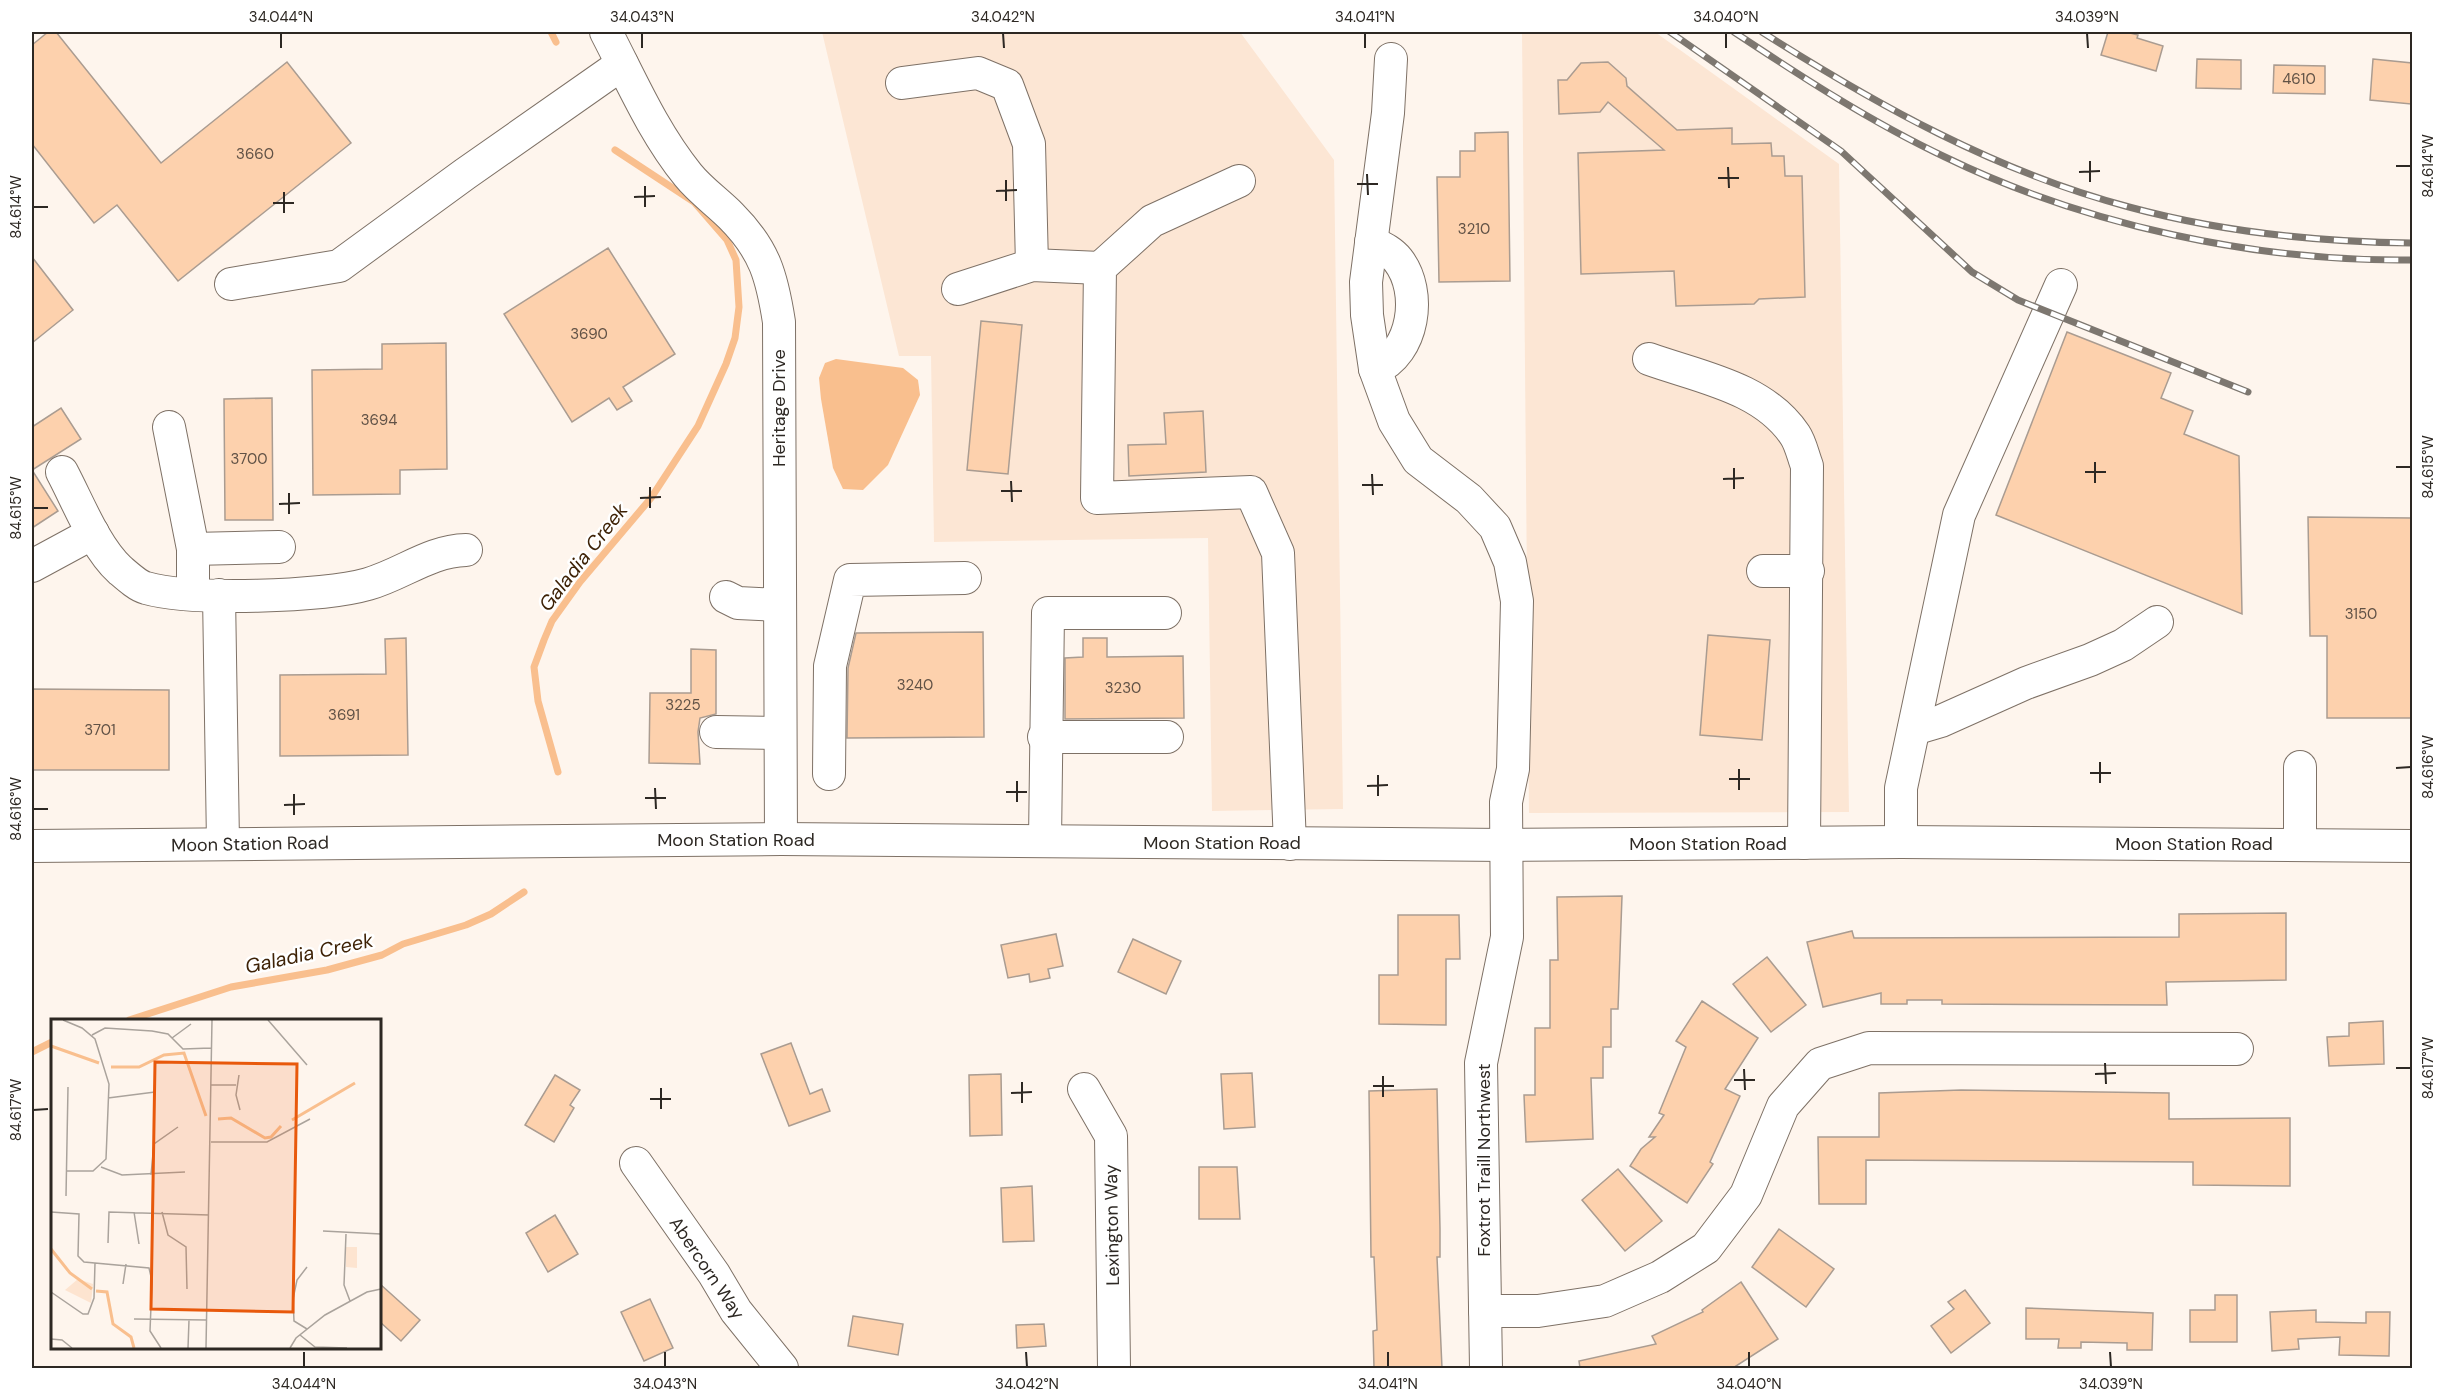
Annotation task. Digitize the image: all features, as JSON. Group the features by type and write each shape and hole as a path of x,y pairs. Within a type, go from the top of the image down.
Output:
{"street":[{"name":"Heritage Drive","path":"606,32 656,129 675,158 689,177 732,218 754,243 772,279 779,322 781,839"},
{"name":"Foxtrot Traill Northwest","path":"1390,59 1388,113 1366,282 1367,315 1375,369 1394,421 1408,447 1418,460 1486,516 1505,546 1517,601 1513,758 1506,802 1507,937 1481,1063 1486,1368"},
{"path":"231,284 339,266 622,64"},
{"path":"902,83 978,73 1007,85 1029,144 1032,265"},
{"path":"958,289 1032,265 1100,268 1152,221 1239,181"},
{"path":"1371,242 1390,252 1400,261 1411,296 1412,315 1409,331 1394,356 1375,369"},
{"path":"1100,268 1097,498 1251,492 1278,553 1290,843"},
{"path":"1901,842 1902,788 1959,515 2061,285"},
{"path":"1649,359 1737,388 1771,409 1796,436 1807,466 1808,571 1804,843"},
{"path":"169,427 193,549 206,594 223,843"},
{"path":"62,472 93,533 119,569 144,588 206,594 318,593 351,590 378,582 431,556 450,550 466,550"},
{"path":"32,566 93,533"},
{"path":"193,549 279,548"},
{"path":"1763,571 1808,571"},
{"path":"829,774 830,666 850,580 965,578"},
{"path":"726,597 738,603 780,605"},
{"path":"1045,842 1044,737 1048,613 1165,613"},
{"path":"1914,729 1941,722 2026,683 2090,660 2123,645 2157,622"},
{"path":"780,668 830,666"},
{"path":"716,732 780,733"},
{"path":"1044,737 1167,737"},
{"path":"2300,767 2300,845"},
{"name":"Moon Station Road","path":"32,846 781,839 1507,845 1901,842 2412,846"},
{"path":"1485,1311 1538,1311 1605,1301 1660,1277 1706,1248 1746,1195 1783,1106 1820,1064 1869,1048 2237,1049"},
{"name":"Lexington Way","path":"1084,1089 1111,1136 1114,1368"},
{"name":"Abercorn Way","path":"636,1163 714,1274 736,1311 782,1368"}],"shaded area":[{"path":"822,32 1240,32 1334,160 1343,809 1212,811 1208,538 934,542 931,356 899,356"},
{"path":"1522,32 1655,32 1839,164 1849,812 1529,813"},
{"path":"836,359 903,368 918,380 920,395 888,465 863,490 843,489 833,468 819,378 825,363"}],"building":[{"path":"48,32 56,32 161,163 287,62 351,143 178,281 117,205 94,223 32,144 32,45"},
{"path":"2108,32 2138,35 2137,38 2163,46 2156,71 2101,55"},
{"path":"2197,59 2241,60 2241,89 2196,88"},
{"path":"2373,59 2412,63 2411,104 2370,100"},
{"path":"1608,62 1626,78 1627,86 1677,130 1732,128 1732,144 1771,143 1772,156 1784,156 1785,176 1802,176 1805,297 1759,299 1754,304 1676,306 1674,271 1581,274 1578,153 1664,150 1608,102 1600,112 1559,114 1558,80 1567,80 1581,63"},
{"path":"2274,65 2325,66 2325,94 2273,93"},
{"path":"1508,132 1510,281 1439,282 1437,177 1460,177 1460,151 1475,151 1475,133"},
{"path":"608,248 675,354 623,387 632,401 617,410 609,398 572,422 504,314"},
{"path":"32,257 73,310 32,343"},
{"path":"981,321 1022,325 1008,474 967,470"},
{"path":"2067,332 2171,373 2161,398 2193,411 2184,434 2239,456 2242,614 1996,515"},
{"path":"446,343 447,469 400,470 400,494 313,495 312,370 382,369 382,344"},
{"path":"272,398 273,520 225,520 224,399"},
{"path":"61,408 81,439 32,470 32,427"},
{"path":"1203,411 1206,472 1129,476 1128,445 1166,444 1164,413"},
{"path":"32,470 58,511 32,528"},
{"path":"2308,517 2412,518 2412,718 2327,718 2327,636 2310,636"},
{"path":"983,632 984,737 847,738 848,668 856,633"},
{"path":"1708,635 1770,640 1762,740 1700,735"},
{"path":"406,638 408,755 280,756 280,675 386,674 385,639"},
{"path":"1083,638 1107,638 1107,657 1183,656 1184,718 1065,719 1065,658 1083,657"},
{"path":"691,649 716,650 716,714 700,718 698,732 700,764 649,763 650,693 691,693"},
{"path":"32,689 169,690 169,770 32,770"},
{"path":"1622,896 1618,1009 1611,1009 1611,1047 1603,1047 1603,1078 1591,1078 1593,1139 1526,1142 1524,1095 1535,1095 1535,1028 1550,1028 1550,960 1558,960 1557,897"},
{"path":"2286,913 2286,980 2166,982 2167,1005 1942,1004 1942,1000 1907,1000 1907,1004 1881,1004 1881,993 1823,1007 1807,942 1852,931 1854,938 2179,937 2179,914"},
{"path":"1398,915 1459,915 1460,959 1446,959 1446,1025 1379,1024 1379,975 1398,975"},
{"path":"1056,934 1063,966 1048,969 1050,978 1030,982 1029,974 1008,978 1001,945"},
{"path":"1133,939 1181,961 1166,994 1118,972"},
{"path":"1767,957 1806,1005 1771,1032 1733,984"},
{"path":"1702,1001 1758,1038 1725,1089 1740,1096 1710,1162 1713,1164 1687,1203 1630,1166 1641,1149 1655,1137 1649,1137 1664,1115 1659,1113 1686,1047 1676,1041"},
{"path":"2383,1021 2384,1064 2329,1066 2327,1037 2349,1036 2349,1023"},
{"path":"791,1043 810,1094 822,1089 830,1111 789,1126 761,1054"},
{"path":"1252,1073 1255,1127 1224,1129 1221,1074"},
{"path":"1001,1074 1002,1135 970,1136 969,1075"},
{"path":"555,1075 580,1090 570,1105 574,1108 554,1142 525,1125"},
{"path":"1437,1089 1440,1257 1437,1257 1442,1368 1374,1368 1373,1331 1377,1330 1374,1257 1371,1257 1369,1091"},
{"path":"1961,1090 2169,1093 2169,1119 2290,1118 2290,1186 2193,1185 2193,1162 1866,1160 1866,1204 1819,1204 1818,1137 1879,1137 1879,1093"},
{"path":"1199,1167 1237,1167 1240,1219 1199,1219"},
{"path":"1618,1169 1662,1221 1625,1251 1582,1200"},
{"path":"1032,1186 1034,1241 1003,1242 1001,1188"},
{"path":"555,1215 578,1254 548,1272 526,1233"},
{"path":"1779,1229 1834,1269 1806,1307 1752,1267"},
{"path":"1741,1282 1778,1339 1733,1368 1580,1368 1579,1361 1656,1344 1652,1336 1703,1312 1702,1310"},
{"path":"381,1285 420,1320 401,1341 381,1323"},
{"path":"1965,1290 1990,1323 1951,1353 1931,1326 1954,1309 1948,1302"},
{"path":"2215,1295 2237,1295 2237,1342 2190,1342 2190,1310 2215,1310"},
{"path":"650,1299 673,1348 644,1361 621,1312"},
{"path":"2026,1308 2153,1313 2152,1350 2127,1350 2127,1343 2081,1342 2081,1348 2058,1348 2059,1339 2026,1339"},
{"path":"2316,1310 2316,1322 2366,1323 2366,1312 2390,1312 2389,1356 2339,1355 2340,1337 2298,1339 2299,1349 2272,1351 2270,1312"},
{"path":"853,1316 903,1324 898,1355 848,1346"},
{"path":"1044,1324 1046,1346 1017,1348 1016,1325"}],"waterway":[{"name":"Galadia Creek","path":"551,32 556,42"},
{"name":"Galadia Creek","path":"558,772 538,701 534,667 544,640 552,621 580,582 651,498 698,426 735,338 739,307 736,260 727,240 694,202 615,150"},
{"name":"Galadia Creek","path":"132,1019 231,987 327,970 382,955 403,944 466,925 491,914 524,892"},
{"name":"Galadia Creek","path":"32,1052 51,1042"}],"railway":[{"path":"1670,32 1841,151 1972,272 2018,300 2248,392"},
{"path":"1734,32 1785,66 1890,129 1999,181 2055,202 2173,235 2233,246 2353,259 2412,260"},
{"path":"1762,32 1849,85 1939,134 2032,175 2080,192 2164,216 2234,229 2305,238 2412,243"}]}
